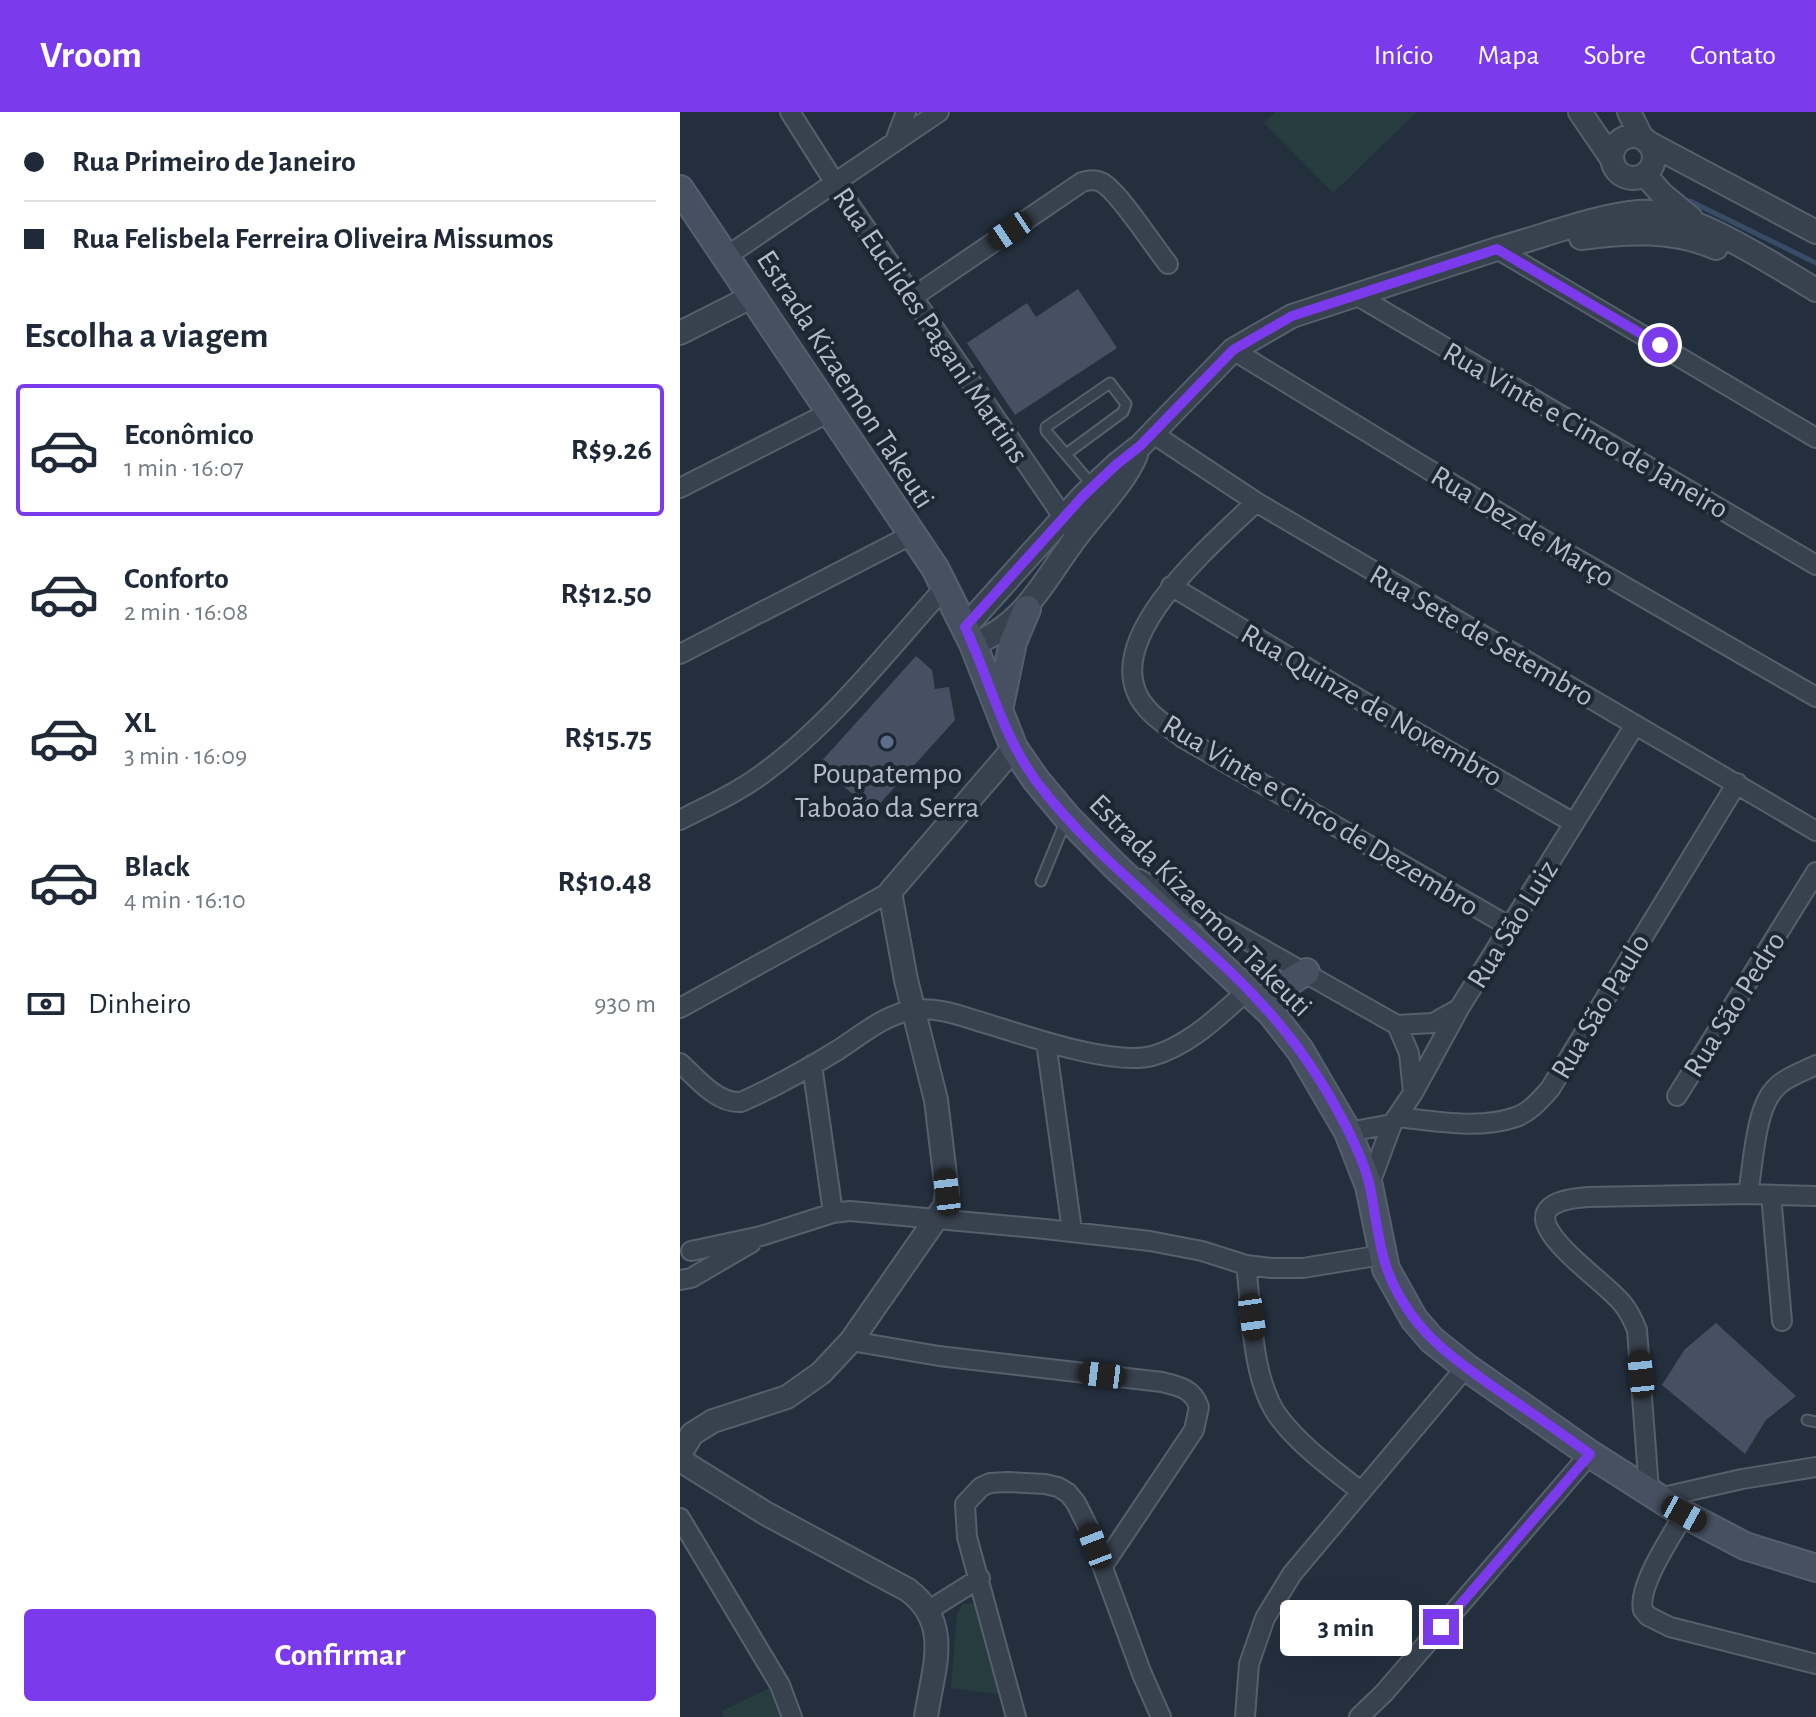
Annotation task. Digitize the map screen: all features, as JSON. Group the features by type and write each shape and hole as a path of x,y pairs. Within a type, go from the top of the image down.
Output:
{"main road":[{"name":"Estrada Kizaemon Takeuti","path":"680,189 945,587 969,636 1014,748 1036,780 1114,865 1271,1013 1300,1050 1348,1132 1369,1186 1382,1255 1399,1297 1414,1319 1432,1340 1466,1367 1684,1514 1745,1546 1816,1568"},
{"path":"999,710 1013,642 1027,609"},
{"path":"1271,1013 1280,990 1306,972"}],"street":[{"name":"Rua Euclides Pagani Martins","path":"790,112 1062,518 1078,535"},
{"path":"895,141 906,112"},
{"path":"727,256 939,112"},
{"path":"1580,112 1630,171 1672,203 1709,229 1816,290"},
{"path":"1629,112 1654,159 1630,171"},
{"path":"1816,232 1644,140 1630,137 1618,142 1630,171 1627,199 1655,226 1730,254 1816,303"},
{"path":"913,297 1082,182 1090,180 1099,181 1112,191 1168,264"},
{"path":"1607,234 1640,212"},
{"path":"969,636 1062,518 1093,486 1146,440 1233,350 1292,316 1528,241 1550,231 1640,212 1672,217 1709,229"},
{"path":"1528,241 1549,242 1607,234 1671,234"},
{"path":"1497,249 1816,438"},
{"name":"Rua Vinte e Cinco de Janeiro","path":"1356,295 1816,565"},
{"path":"680,333 753,296"},
{"name":"Rua Dez de Março","path":"1233,350 1539,537 1816,697"},
{"path":"680,488 830,412"},
{"path":"969,636 999,632 1027,609 1078,535 1119,483 1146,440"},
{"name":"Rua Sete de Setembro","path":"1146,440 1816,831"},
{"name":"Rua Vinte e Cinco de Dezembro","path":"1256,502 1189,564 1171,586 1136,647 1131,671 1135,691 1144,707 1183,738 1512,928"},
{"path":"680,654 911,535"},
{"name":"Rua Quinze de Novembro","path":"1171,586 1372,707 1574,823"},
{"path":"680,820 739,790 782,758 847,695 945,587"},
{"name":"Rua São Luiz","path":"1369,1186 1394,1120 1413,1093 1460,1007 1512,928 1635,725"},
{"path":"680,1008 890,892 1014,748"},
{"name":"Rua São Paulo","path":"1394,1120 1492,1122 1516,1117 1541,1100 1737,783"},
{"path":"1114,865 1397,1025 1433,1023 1460,1007"},
{"name":"Rua São Pedro","path":"1677,1096 1816,872"},
{"path":"890,892 906,980 936,1100 947,1192 945,1206 839,1356 805,1386 787,1397 713,1421 692,1434 680,1457 765,1513 908,1590 929,1610 938,1634 926,1717"},
{"path":"680,1063 721,1098 732,1103 741,1102 812,1065 897,1013 915,1009 935,1009 1046,1042 1129,1057 1151,1056 1183,1042 1216,1019 1247,991"},
{"path":"1397,1025 1409,1053 1413,1093"},
{"path":"1046,1042 1072,1231"},
{"path":"812,1065 833,1213"},
{"path":"1748,1194 1763,1108 1773,1090 1816,1065"},
{"path":"1348,1132 1394,1120"},
{"path":"1816,1196 1748,1194 1564,1199 1552,1204 1545,1213 1544,1223 1552,1237 1631,1314 1637,1330 1646,1444 1654,1494 1816,1467"},
{"path":"1771,1195 1782,1321"},
{"path":"684,1248 761,1236 833,1213 872,1212 1072,1231 1202,1251 1246,1265 1303,1268 1382,1255"},
{"path":"685,1279 761,1236"},
{"path":"684,1248 698,1264 685,1279"},
{"path":"1246,1265 1259,1368 1267,1396 1280,1418 1299,1440 1360,1491"},
{"path":"851,1341 939,1356 1162,1382 1181,1386 1191,1393 1199,1407 1194,1430 1103,1566"},
{"path":"1245,1717 1249,1664 1265,1618 1292,1574 1466,1367"},
{"path":"1359,1717 1600,1460 1629,1459 1646,1444"},
{"path":"1016,1717 967,1537 965,1504 974,1492 990,1483 1058,1487 1076,1503 1161,1717"},
{"path":"1684,1514 1643,1594 1641,1603 1648,1616 1692,1633 1816,1664"},
{"path":"680,1518 780,1685 792,1717"},
{"path":"929,1610 980,1578"}],"lane":[{"path":"1066,454 1123,412 1126,404 1110,383 1046,427 1046,431 1093,486"},
{"path":"1041,881 1067,817"}],"green space":[{"path":"1275,112 1417,112 1333,193 1264,123"},
{"path":"974,1603 983,1609 1006,1695 951,1688 957,1614 963,1604"},
{"path":"772,1687 785,1717 723,1717 722,1711"}],"building":[{"path":"1078,289 1117,348 1015,415 967,343 1027,303 1036,317"},
{"name":"Poupatempo Taboão da Serra","path":"916,656 932,670 935,689 949,687 955,720 874,810 819,764"},
{"path":"1716,1323 1796,1396 1766,1420 1745,1454 1662,1385 1685,1349"}],"waterway":[{"path":"1690,201 1816,263"}],"place":[{"name":"Poupatempo Taboão da Serra","path":"887,742"}],"route":[{"path":"1441,1627 1590,1454 1446,1352 1414,1319 1386,1269 1369,1186 1348,1132 1300,1050 1271,1013 1114,865 1036,780 1014,748 965,627 1073,507 1107,472 1140,446 1221,361 1233,350 1292,316 1497,249 1660,345"}]}
